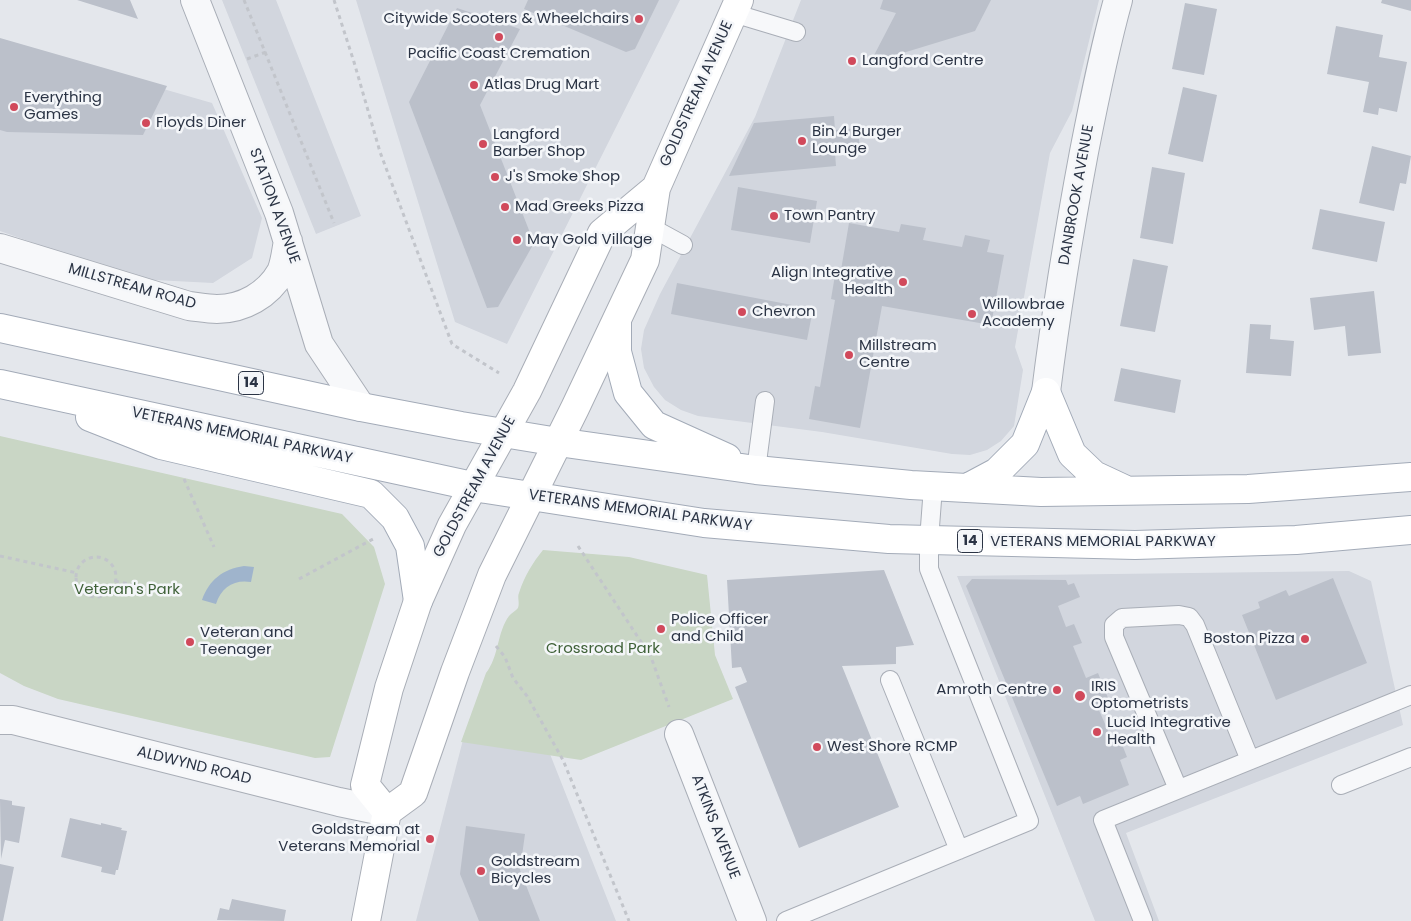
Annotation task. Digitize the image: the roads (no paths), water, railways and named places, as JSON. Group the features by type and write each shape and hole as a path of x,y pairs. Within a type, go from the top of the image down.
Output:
{"main road":[{"name":"GOLDSTREAM AVENUE","path":"656,188 602,233 527,391 452,525 418,602 389,688 365,785 387,812 413,793 455,672 492,575 645,260 656,188 736,7"},
{"path":"617,321 617,352 628,393 654,425 756,470"},
{"name":"14","path":"0,328 361,406 503,434 756,470 933,487 1041,492 1248,489 1411,477"},
{"path":"8,386 161,445 371,494 395,518 410,546 418,602"},
{"name":"VETERANS MEMORIAL PARKWAY","path":"8,386 474,486 704,523 889,539 1135,545 1296,540 1411,530"},
{"path":"967,488 998,472 1025,444 1046,392"},
{"path":"1046,392 1072,454 1094,476 1128,491"},
{"path":"369,920 387,812"}],"street":[{"name":"STATION AVENUE","path":"195,0 279,213 318,344 361,406"},
{"name":"DANBROOK AVENUE","path":"1046,392 1064,262 1096,94 1118,0"},
{"name":"MILLSTREAM ROAD","path":"0,248 190,306 216,309 236,307 254,300 269,289 282,270 288,241"},
{"name":"ALDWYND ROAD","path":"0,720 13,720 339,802 387,812"},
{"name":"ATKINS AVENUE","path":"679,734 752,921"}],"lane":[{"path":"736,7 796,32"},
{"path":"650,228 683,245"},
{"path":"756,470 765,401"},
{"path":"786,921 1029,820 929,568 933,487"},
{"path":"1178,789 1114,637 1114,625 1122,618 1179,615 1189,617 1195,625 1250,760"},
{"path":"890,680 958,850"},
{"path":"1143,921 1103,820 1411,695"},
{"path":"1341,785 1411,757"}],"water":[{"path":"244,566 254,567 251,582 239,582 229,586 221,593 216,604 202,600 213,581 223,573"}],"place":[{"name":"Citywide Scooters & Wheelchairs","path":"639,19"},
{"name":"Pacific Coast Cremation","path":"499,37"},
{"name":"Langford Centre","path":"852,61"},
{"name":"Atlas Drug Mart","path":"474,85"},
{"name":"Everything Games","path":"14,107"},
{"name":"Floyds Diner","path":"146,123"},
{"name":"Bin 4 Burger Lounge","path":"802,141"},
{"name":"Langford Barber Shop","path":"483,144"},
{"name":"J's Smoke Shop","path":"495,177"},
{"name":"Mad Greeks Pizza","path":"505,207"},
{"name":"Town Pantry","path":"774,216"},
{"name":"May Gold Village","path":"517,240"},
{"name":"Align Integrative Health","path":"903,282"},
{"name":"Chevron","path":"742,312"},
{"name":"Willowbrae Academy","path":"972,314"},
{"name":"Millstream Centre","path":"849,355"},
{"name":"Police Officer and Child","path":"661,629"},
{"name":"Boston Pizza","path":"1305,639"},
{"name":"Veteran and Teenager","path":"190,642"},
{"name":"Amroth Centre","path":"1057,690"},
{"name":"IRIS Optometrists","path":"1080,696"},
{"name":"Lucid Integrative Health","path":"1097,732"},
{"name":"West Shore RCMP","path":"817,747"},
{"name":"Goldstream at Veterans Memorial","path":"430,839"},
{"name":"Goldstream Bicycles","path":"481,871"}],"park label":[{"name":"Veteran's Park","path":"127,590"},
{"name":"Crossroad Park","path":"603,649"}]}
